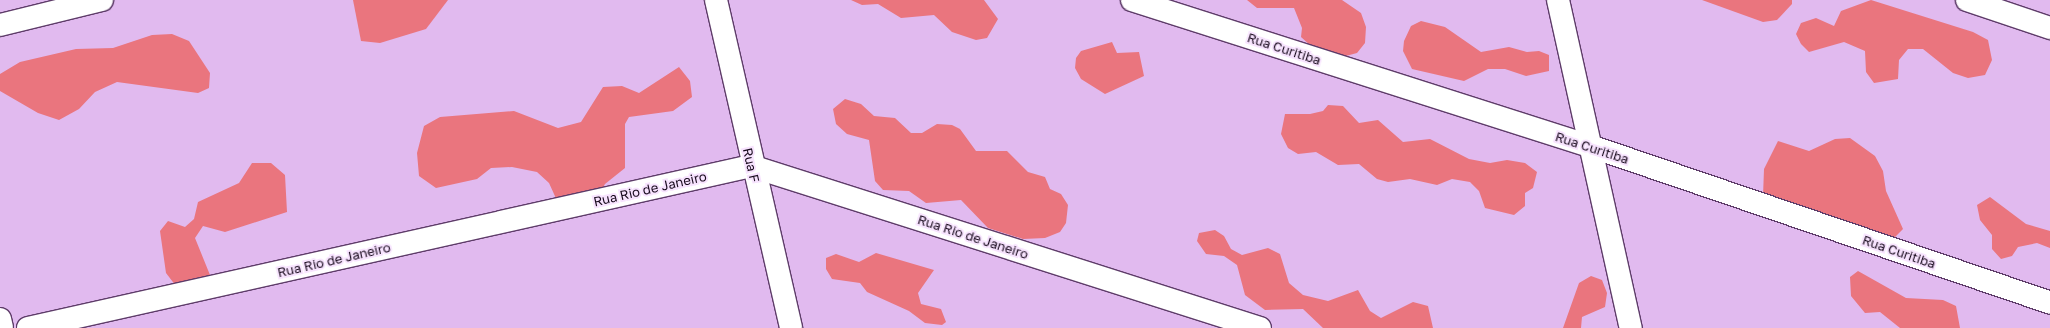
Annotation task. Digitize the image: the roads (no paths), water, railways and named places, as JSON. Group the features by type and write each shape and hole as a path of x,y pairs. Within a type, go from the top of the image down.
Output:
{"street":[{"path":"0,25 102,0"},
{"name":"Rua F","path":"716,0 751,166 791,328"},
{"name":"Rua Curitiba","path":"1132,0 1593,147 2050,303"},
{"path":"1558,0 1593,147 1631,328"},
{"path":"1967,0 2050,28"},
{"name":"Rua Rio de Janeiro","path":"28,328 751,166 1260,328"},
{"path":"0,319 2,328"}]}
